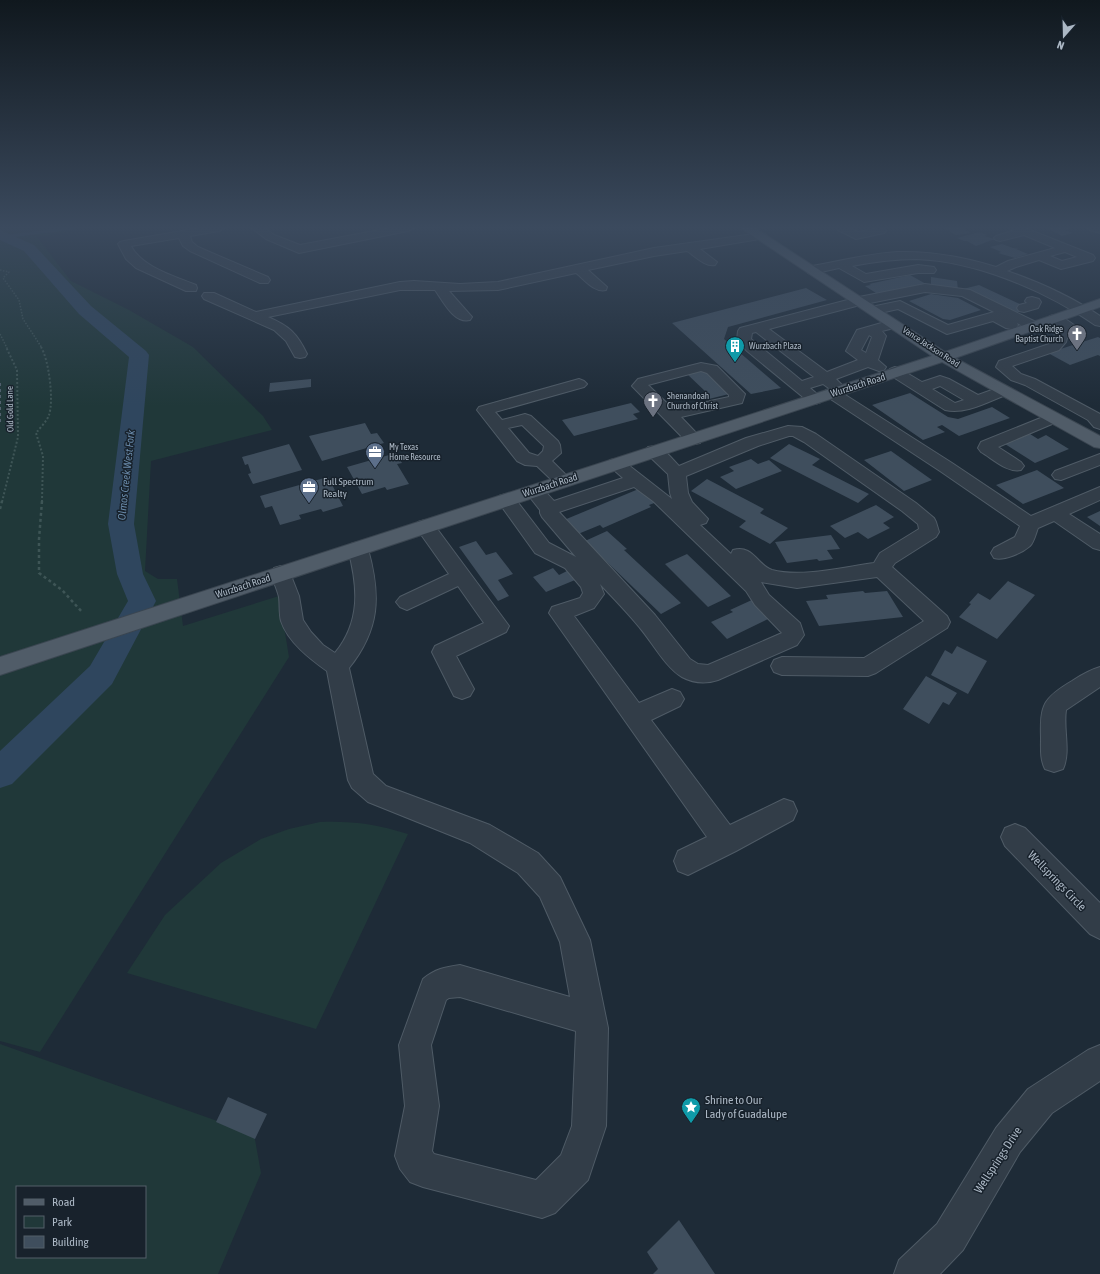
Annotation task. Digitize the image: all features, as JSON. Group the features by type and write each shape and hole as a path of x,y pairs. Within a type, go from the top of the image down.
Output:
{"main road":[{"name":"Vance Jackson Road","path":"838,287 943,357 1053,418 1098,439"},
{"name":"Wurzbach Road","path":"0,666 814,399 833,387 892,373 1094,306"}],"street":[{"path":"254,316 391,287"},
{"path":"439,287 458,311 466,317"},
{"path":"449,287 470,287"},
{"path":"1035,287 1054,296 1094,306 1100,322"},
{"path":"814,399 744,340 745,331 859,301 925,288 965,293 1009,310 1027,328"},
{"path":"900,305 903,300 928,293 962,297 1009,310"},
{"path":"1009,310 1018,295"},
{"path":"209,296 279,327 287,333 300,354"},
{"path":"874,311 900,305 947,330 1054,296"},
{"path":"1055,318 1071,329 1061,336 1059,342 1054,347 1004,364 1003,367 1016,377 1030,382 1094,417 1100,424"},
{"path":"893,324 862,333 853,351 951,407 956,408 1003,391"},
{"path":"759,328 833,387 1030,524"},
{"path":"799,386 833,387 870,361 879,336 871,330"},
{"path":"670,415 736,400 737,394 712,369 700,367 643,382 640,386 670,415 694,438"},
{"path":"498,426 525,419 552,445 552,453 542,460 531,461 523,457 485,410 579,384"},
{"path":"1015,466 987,448 987,446 1053,418"},
{"path":"733,426 752,442"},
{"path":"654,451 677,473 679,493 684,505 765,576 797,581 880,569 888,558 929,532 927,522 909,507 810,438 796,431 788,431 752,442 677,473"},
{"path":"1061,475 1100,459"},
{"path":"542,460 563,481"},
{"path":"534,491 550,509 549,513 602,573 648,621 682,665 691,671 710,674 789,639 793,635 792,629 762,600 753,586 658,497 616,464"},
{"path":"550,509 636,480"},
{"path":"1001,553 1023,541 1030,524 1100,493"},
{"path":"506,500 542,548 572,563 590,584 594,594 587,602 560,613 726,842"},
{"path":"1055,513 1100,542"},
{"path":"425,526 498,626 443,652 462,689"},
{"path":"337,666 355,642 362,627 367,602 366,584 358,549"},
{"path":"782,666 868,667 939,622 880,569"},
{"path":"281,574 289,596 292,621 315,651 337,666 361,780 377,794 480,834 528,863 550,887 575,940 592,1028 589,1126 575,1167 542,1200 423,1169 413,1156 422,1106 415,1045 434,990 442,983 460,981 590,1019"},
{"path":"407,602 462,576"},
{"path":"1054,761 1053,714 1056,706 1100,676"},
{"path":"635,716 672,699"},
{"path":"688,861 784,811"},
{"name":"Wellsprings Circle","path":"1015,837 1100,924"},
{"name":"Wellsprings Drive","path":"913,1274 950,1237 1008,1140 1040,1101 1100,1062"}],"path":[{"path":"10,287 19,300 23,318 44,352 50,382 49,415 36,432 43,456 39,573 62,590 82,612"},
{"name":"Old Gold Lane","path":"0,334 17,370 18,437 0,509"}],"green space":[{"path":"0,287 84,287 129,310 193,347 263,416 272,430 151,461 145,571 158,579 177,579 183,626 279,596 289,657 40,1052 0,1041"},
{"path":"320,822 364,824 408,834 316,1029 127,973 165,915 221,863 261,839 289,829"},
{"path":"0,1044 254,1134 261,1173 218,1274 0,1274"}],"building":[{"path":"867,287 910,287 884,293 876,293"},
{"path":"935,287 958,287 958,290"},
{"path":"984,287 1024,306 1027,309 1015,313 963,289"},
{"name":"Wurzbach Plaza","path":"806,288 827,300 728,327 724,339 781,388 751,394 672,323"},
{"path":"931,294 958,298 981,310 950,320 943,319 909,301"},
{"name":"Oak Ridge Baptist Church","path":"1098,337 1100,338 1100,356 1098,355 1070,365 1048,353"},
{"path":"703,369 729,394 705,400 700,395 707,393 686,373"},
{"path":"311,379 311,387 269,392 270,383"},
{"path":"910,393 948,417 958,419 992,407 1010,418 959,436 942,425 937,427 945,432 923,440 872,405"},
{"path":"631,403 640,412 633,414 638,419 574,436 562,420"},
{"path":"365,423 371,434 377,433 384,443 322,461 309,436"},
{"path":"1030,434 1038,439 1046,435 1069,449 1035,463 1005,444"},
{"path":"289,444 302,470 253,484 248,474 251,473 248,464 245,465 242,457"},
{"path":"789,444 820,459 812,465 869,494 858,503 770,458"},
{"path":"891,451 932,480 904,491 864,460"},
{"path":"396,453 402,463 397,464 409,484 387,490 385,487 362,494 347,467"},
{"path":"751,459 758,464 769,460 782,471 736,489 720,477 734,471 729,467"},
{"path":"1037,470 1064,488 1023,504 996,485"},
{"path":"328,477 343,506 323,512 321,509 299,515 301,519 280,525 272,506 265,508 260,496"},
{"path":"707,479 764,509 760,513 788,528 770,544 739,527 746,521 691,491"},
{"path":"641,488 657,502 649,505 651,507 603,528 600,525 578,534 564,520"},
{"path":"876,505 894,517 883,523 890,528 868,539 858,532 845,538 830,526"},
{"path":"1100,511 1100,526 1087,517"},
{"path":"607,531 627,549 624,550 681,603 661,614 585,541"},
{"path":"831,535 840,549 827,550 833,559 819,561 817,559 787,563 775,542"},
{"path":"476,541 486,555 496,552 513,574 498,580 509,596 498,601 459,547"},
{"path":"687,554 731,596 708,607 665,564"},
{"path":"553,568 559,575 567,571 575,580 546,592 533,577"},
{"path":"1008,581 1035,595 997,639 959,617 971,604 969,603 978,593 990,600"},
{"path":"863,591 865,593 887,591 903,617 819,626 806,601 828,599 826,595"},
{"path":"754,599 772,617 727,639 711,622 733,612 730,610"},
{"path":"957,646 987,661 968,694 931,675 945,650 952,654"},
{"path":"926,676 957,693 949,705 943,702 929,724 903,709"},
{"path":"228,1097 267,1114 255,1139 216,1122"},
{"path":"679,1220 715,1274 653,1274 658,1269 647,1252"}],"waterway":[{"name":"Olmos Creek West Fork","path":"0,773 101,675 142,601 130,574 121,524 139,355 85,310 65,287"}],"railway":[{"path":"0,383 0,422"}],"place":[{"name":"Oak Ridge Baptist Church","path":"1077,351"},
{"name":"Wurzbach Plaza","path":"735,363"},
{"name":"Shenandoah Church of Christ","path":"653,418"},
{"name":"My Texas Home Resource","path":"375,469"},
{"name":"Full Spectrum Realty","path":"309,504"},
{"name":"Shrine to Our Lady of Guadalupe","path":"691,1124"}]}
